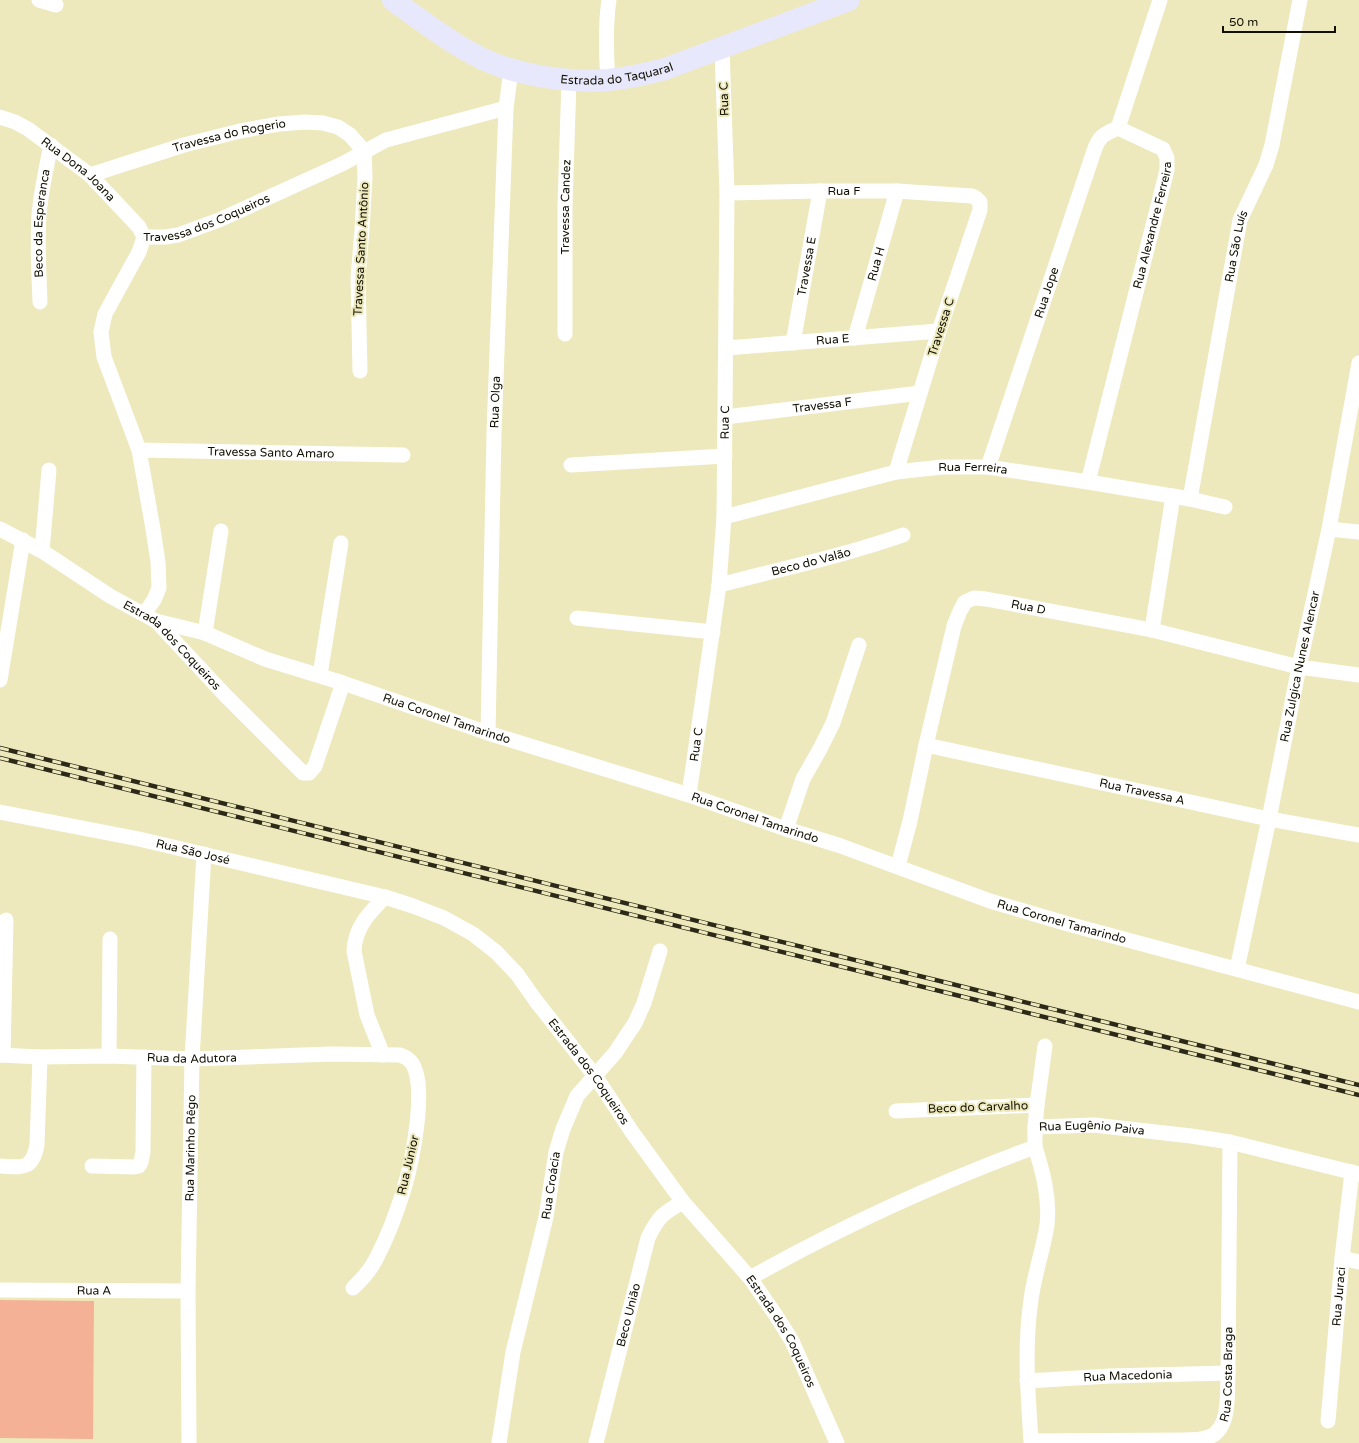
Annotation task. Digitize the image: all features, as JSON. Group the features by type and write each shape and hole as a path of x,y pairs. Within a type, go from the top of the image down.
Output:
{"street":[{"path":"39,0 56,5"},
{"name":"Estrada do Taquaral","path":"392,0 474,55 511,70 569,80 608,80 641,75 665,69 849,0"},
{"path":"608,80 606,22 609,0"},
{"path":"1118,128 1160,0"},
{"name":"Rua São Luís","path":"1190,499 1240,220 1266,165 1272,145 1300,0"},
{"name":"Rua C","path":"689,795 719,585 724,517 727,193 722,48"},
{"name":"Rua Olga","path":"488,733 494,433 506,108 511,70"},
{"name":"Travessa Candez","path":"565,334 565,205 569,80"},
{"name":"Travessa dos Coqueiros","path":"150,617 154,600 159,588 158,562 140,450 104,357 101,332 105,314 139,252 144,237 165,237 178,235 219,220 342,164 386,140 506,108"},
{"name":"Rua Dona Joana","path":"0,118 15,122 51,145 90,175 139,227 144,237"},
{"name":"Travessa do Rogerio","path":"90,175 184,145 264,127 305,122 323,123 338,127 350,135 364,151"},
{"name":"Rua Jope","path":"988,467 1094,150 1098,140 1105,134 1118,128"},
{"name":"Rua Alexandre Ferreira","path":"1088,482 1168,170 1167,158 1163,149 1118,128"},
{"name":"Beco da Esperanca","path":"40,302 38,242 39,216 42,190 51,145"},
{"name":"Travessa Santo Antônio","path":"360,371 358,278 365,177 364,151"},
{"name":"Travessa E","path":"793,342 820,191"},
{"name":"Rua F","path":"727,193 897,191 961,195"},
{"name":"Rua H","path":"855,338 897,191"},
{"name":"Travessa C","path":"896,472 939,331 980,210 980,202 976,198 961,195"},
{"name":"Rua E","path":"726,348 939,331"},
{"name":"Rua Zulgica Nunes Alencar","path":"1237,969 1329,529 1359,363"},
{"name":"Travessa F","path":"725,417 920,393"},
{"name":"Travessa Santo Amaro","path":"140,450 403,455"},
{"path":"571,465 725,456"},
{"name":"Rua Ferreira","path":"724,517 896,472 942,467 988,467 1173,496 1225,507"},
{"path":"42,551 49,470"},
{"path":"1152,630 1173,496"},
{"name":"Estrada dos Coqueiros","path":"0,529 42,551 110,596 150,617 303,773 309,773 312,771 343,682"},
{"path":"1329,529 1359,532"},
{"path":"205,633 221,531"},
{"name":"Beco do Valão","path":"719,585 836,555 903,535"},
{"path":"0,680 23,540"},
{"path":"320,675 340,543"},
{"name":"Rua D","path":"898,866 910,821 954,626 965,602 974,598 1152,630 1299,667 1359,675"},
{"name":"Rua Coronel Tamarindo","path":"150,617 205,633 265,660 343,682 488,733 689,795 786,829 838,845 990,901 1068,924 1359,1002"},
{"path":"577,618 713,632"},
{"path":"786,829 803,779 820,749 832,723 859,645"},
{"name":"Rua Travessa A","path":"926,745 1269,819 1359,835"},
{"name":"Rua São José","path":"0,812 139,839 385,897"},
{"name":"Rua Marinho Rêgo","path":"189,1443 188,1291 192,1059 204,854"},
{"path":"383,1055 367,1015 354,951 354,942 359,927 365,917 385,897"},
{"name":"Estrada dos Coqueiros","path":"385,897 444,918 473,934 496,952 517,974 536,1001 595,1076 632,1132 683,1202 750,1278 792,1341 837,1443"},
{"path":"1,1055 6,920"},
{"path":"109,1056 110,939"},
{"name":"Rua Croácia","path":"499,1443 513,1352 546,1217 556,1152 563,1129 577,1096 615,1053 635,1024 646,997 660,951"},
{"path":"1036,1105 1045,1046"},
{"name":"Rua da Adutora","path":"1,1055 40,1057 109,1056 192,1059 332,1054 383,1055"},
{"name":"Rua Júnior","path":"353,1288 367,1274 376,1260 386,1239 404,1190 417,1127 419,1104 416,1071 409,1059 400,1055 383,1055"},
{"path":"0,1166 23,1166 30,1163 35,1154 37,1146 40,1057"},
{"path":"92,1166 134,1167 139,1166 141,1162 143,1140 144,1057"},
{"name":"Beco do Carvalho","path":"896,1111 1036,1105 1035,1127"},
{"name":"Rua Eugênio Paiva","path":"750,1278 800,1250 854,1223 973,1171 1035,1148 1035,1127 1072,1125 1113,1126 1230,1142 1355,1173"},
{"name":"Rua Costa Braga","path":"1035,1148 1043,1170 1046,1189 1047,1224 1031,1301 1027,1346 1030,1440 1201,1440 1211,1437 1219,1430 1227,1411 1230,1142"},
{"name":"Rua Juraci","path":"1328,1422 1342,1258 1355,1173"},
{"name":"Beco União","path":"596,1443 648,1238 653,1227 665,1212 683,1202"},
{"path":"1342,1258 1359,1262"},
{"name":"Rua A","path":"0,1290 188,1291"},
{"name":"Rua Macedonia","path":"1027,1381 1110,1376 1228,1373"}],"shaded area":[{"path":"0,1300 94,1301 93,1439 0,1438"}],"railway":[{"path":"0,748 1359,1085"},
{"path":"0,758 1359,1095"}]}
